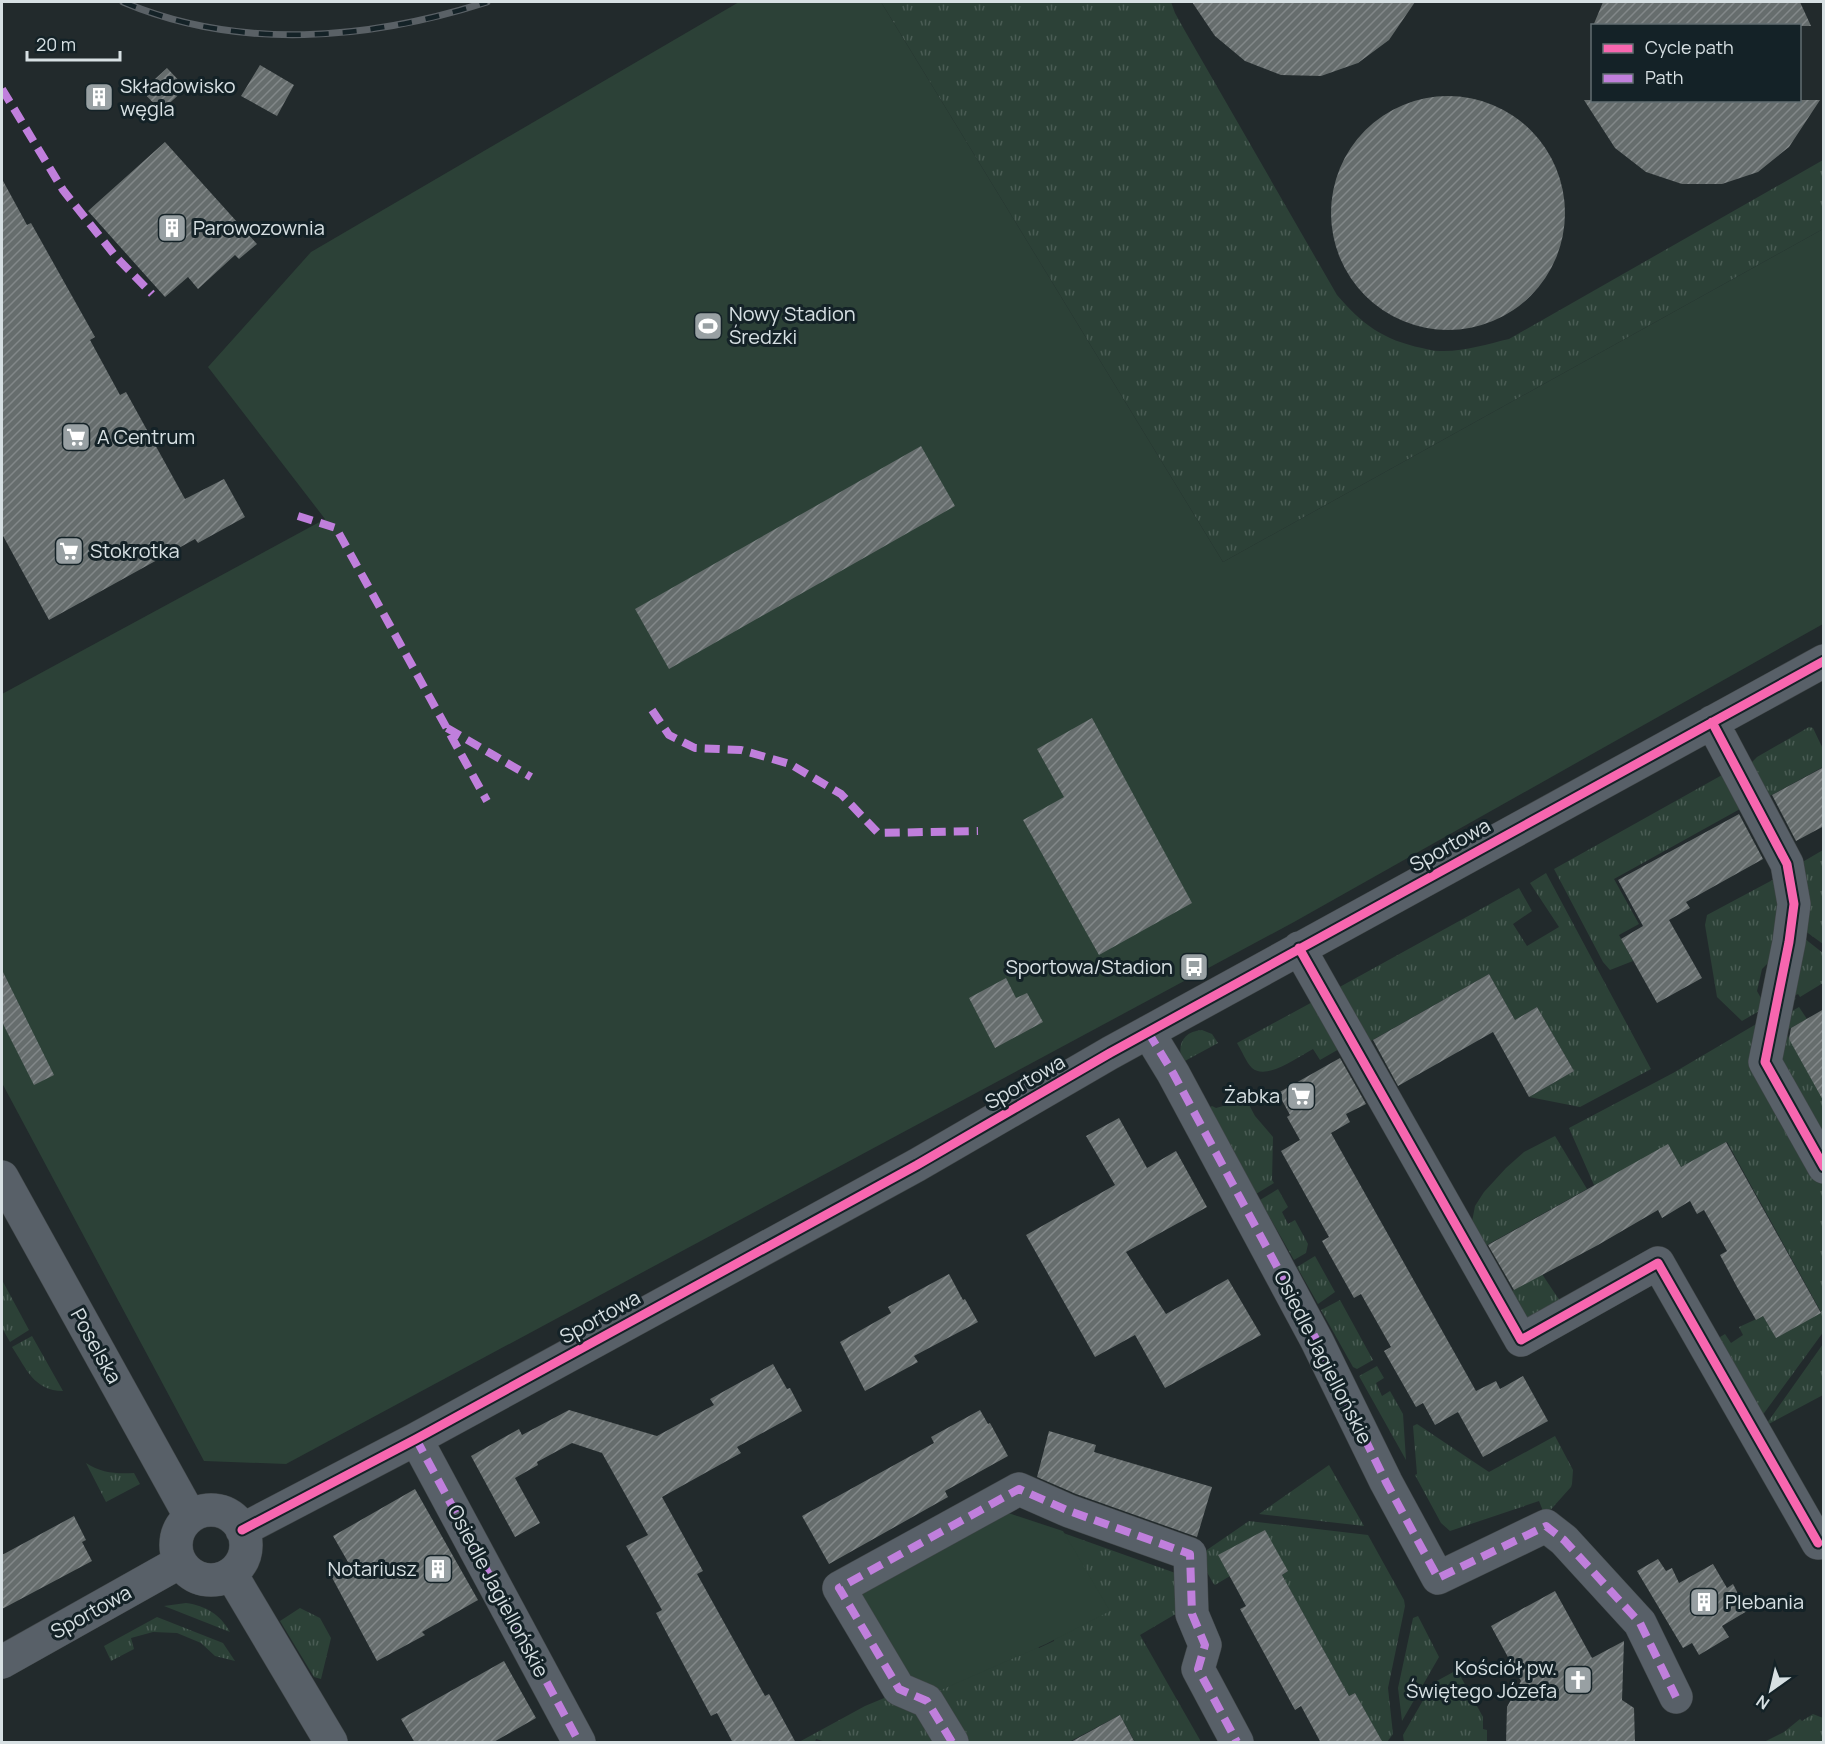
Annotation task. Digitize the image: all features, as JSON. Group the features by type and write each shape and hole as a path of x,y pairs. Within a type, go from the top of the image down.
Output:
{"street":[{"name":"Sportowa","path":"242,1530 416,1439 917,1165 1299,948 1824,661"},
{"path":"1712,722 1787,864 1794,904 1766,1062 1824,1167"},
{"path":"1299,948 1521,1340 1658,1263 1821,1542"},
{"name":"Osiedle Jagiellońskie","path":"1148,1032 1173,1072 1317,1341 1386,1482 1438,1578 1546,1526 1564,1540 1640,1623 1676,1697"},
{"name":"Poselska","path":"2,1177 190,1516"},
{"name":"Osiedle Jagiellońskie","path":"416,1439 579,1743"},
{"path":"952,1743 927,1701 899,1689 839,1588 1019,1489 1069,1510 1190,1554 1192,1614 1205,1645 1198,1669 1236,1743"},
{"path":"204,1510 219,1511 233,1517 242,1530 246,1542 244,1554 239,1565 231,1574 217,1579 203,1579 190,1573 180,1562 176,1551 176,1538 181,1526 190,1516 204,1510"},
{"name":"Sportowa","path":"2,1662 180,1562"},
{"path":"231,1574 331,1743"}],"green space":[{"path":"739,2 881,2 1223,562 1823,229 1823,624 1294,922 286,1464 204,1461 2,1083 2,694 325,519 208,367 311,252"},
{"path":"881,2 1171,2 1185,31 1337,295 1355,314 1374,329 1408,345 1438,351 1457,350 1509,339 1823,160 1823,229 1223,562"},
{"path":"1809,727 1813,728 1823,749 1823,767 1766,798 1751,763 1757,757"},
{"path":"1731,770 1749,804 1614,879 1639,924 1619,935 1633,961 1610,970 1603,962 1554,869"},
{"path":"1823,850 1823,944 1801,928 1799,864"},
{"path":"1546,873 1651,1069 1580,1107 1529,1097 1574,1071 1537,1007 1515,1020 1489,974 1369,1042 1336,989 1519,888 1532,911 1513,924 1527,946 1559,927 1530,883"},
{"path":"1782,875 1775,956 1762,969 1757,991 1766,1007 1742,1021 1717,997 1705,925 1707,915"},
{"path":"1800,935 1823,953 1823,983 1800,997 1798,994 1794,996 1796,999 1790,1002"},
{"path":"1318,999 1346,1045 1320,1060 1313,1049 1274,1070 1266,1072 1252,1068 1237,1043"},
{"path":"1799,1007 1807,1019 1785,1031 1810,1076 1823,1069 1823,1137 1780,1068 1782,1017"},
{"path":"1763,1020 1763,1076 1823,1185 1824,1331 1759,1420 1715,1340 1725,1334 1731,1343 1743,1335 1739,1327 1763,1316 1776,1337 1821,1312 1727,1142 1681,1167 1594,1185 1569,1128 1673,1073"},
{"path":"1202,1030 1212,1034 1218,1043 1183,1062 1180,1050 1183,1040 1190,1033"},
{"path":"1247,1101 1255,1116 1273,1137 1272,1180 1274,1183 1256,1194 1208,1108"},
{"path":"1555,1136 1587,1189 1487,1245 1481,1246 1471,1227 1475,1206 1484,1192 1524,1152"},
{"path":"1278,1189 1288,1207 1282,1212 1288,1224 1295,1220 1308,1244 1306,1253 1294,1260 1260,1200"},
{"path":"1315,1256 1335,1292 1318,1304 1297,1267"},
{"path":"1542,1274 1562,1304 1531,1319 1524,1317 1508,1296 1512,1291"},
{"path":"2,1280 29,1330 10,1342 2,1328"},
{"path":"1340,1300 1373,1360 1357,1369 1353,1367 1321,1310"},
{"path":"32,1336 63,1391 53,1390 38,1383 12,1347"},
{"path":"1823,1344 1823,1395 1765,1426"},
{"path":"1377,1366 1384,1378 1376,1383 1382,1396 1390,1391 1403,1414 1406,1460 1359,1376"},
{"path":"1417,1424 1489,1472 1555,1436 1573,1470 1571,1487 1545,1516 1539,1501 1450,1531 1441,1523 1415,1475 1417,1474 1413,1426"},
{"path":"86,1463 109,1472 134,1473 140,1484 106,1502"},
{"path":"1329,1465 1364,1526 1259,1514"},
{"path":"996,1509 1181,1575 1179,1612 1140,1635 1200,1742 1135,1742 1120,1715 1069,1742 962,1742 856,1584","holes":["1024,1626 1055,1633 1054,1641 1039,1648"]},
{"path":"996,1509 1063,1531 1110,1611 1046,1644 934,1693 906,1683 856,1584"},
{"path":"1249,1521 1368,1535 1404,1600 1405,1606 1388,1688 1393,1734 1387,1742 1382,1742 1355,1693 1349,1696 1282,1575 1288,1571 1230,1576 1215,1585 1213,1583 1199,1558 1201,1554"},
{"path":"186,1603 212,1612 222,1620 230,1632 164,1606"},
{"path":"300,1608 320,1618 331,1638 321,1679 314,1677 280,1621"},
{"path":"1418,1616 1439,1657 1402,1721 1398,1688 1413,1618"},
{"path":"157,1617 223,1643 235,1661 215,1656 201,1643 177,1633 153,1632 131,1638 134,1649 111,1661 104,1646"},
{"path":"1457,1670 1483,1717 1483,1729 1487,1730 1487,1742 1404,1742 1403,1735 1433,1683"},
{"path":"889,1696 919,1705 943,1742 826,1742 816,1739 815,1742 799,1742 865,1706"},
{"path":"1813,1714 1823,1718 1823,1742 1764,1742 1784,1732 1800,1719 1802,1721"}],"building":[{"path":"1192,2 1415,2 1389,40 1358,63 1321,76 1281,75 1245,61 1215,36"},
{"path":"1603,2 1800,2 1811,26 1801,26 1801,24 1594,24"},
{"path":"260,65 294,85 277,116 241,96"},
{"path":"167,68 186,88 161,111 142,91"},
{"path":"1448,96 1471,98 1493,105 1513,116 1531,130 1545,148 1556,168 1563,190 1565,213 1563,236 1556,258 1545,278 1531,296 1513,310 1493,321 1471,328 1448,330 1425,328 1403,321 1383,310 1365,296 1351,278 1340,258 1333,236 1331,213 1333,190 1340,168 1351,148 1365,130 1383,116 1403,105 1425,98"},
{"path":"1584,100 1591,100 1591,102 1801,102 1801,100 1820,100 1789,147 1758,172 1722,184 1682,184 1646,172 1615,148"},
{"name":"Parowozownia","path":"165,142 257,244 239,259 235,255 198,289 188,277 165,297 88,211"},
{"name":"A Centrum","path":"2,179 27,225 31,223 95,337 90,340 120,395 126,392 185,499 224,479 245,517 198,543 195,539 49,620 2,534"},
{"path":"921,446 955,506 669,669 635,609"},
{"path":"1092,718 1192,903 1099,955 1023,820 1064,797 1037,749"},
{"path":"1824,767 1824,826 1796,841 1772,795"},
{"path":"1739,814 1763,859 1686,902 1690,908 1669,920 1702,978 1657,1003 1621,939 1643,926 1618,880"},
{"path":"2,970 54,1075 34,1085 2,1022"},
{"path":"1489,974 1515,1020 1537,1007 1574,1071 1529,1097 1493,1032 1398,1086 1373,1040"},
{"path":"1006,978 1016,998 1027,993 1043,1022 995,1048 969,998"},
{"path":"1824,1009 1824,1102 1789,1039 1791,1028"},
{"path":"1340,1058 1366,1104 1346,1114 1350,1122 1331,1133 1476,1391 1496,1381 1500,1389 1523,1376 1548,1421 1483,1457 1458,1412 1435,1425 1423,1403 1416,1407 1384,1351 1391,1347 1361,1294 1354,1298 1322,1241 1329,1237 1281,1151 1300,1140 1287,1117 1290,1115 1278,1093"},
{"path":"1119,1118 1147,1168 1176,1151 1207,1207 1126,1252 1166,1314 1228,1279 1261,1335 1165,1388 1135,1335 1095,1357 1026,1235 1115,1185 1086,1136"},
{"path":"1726,1142 1821,1313 1776,1338 1763,1316 1756,1320 1720,1255 1727,1251 1704,1210 1697,1214 1690,1201 1662,1218 1658,1210 1514,1290 1488,1245 1668,1144 1681,1167"},
{"path":"949,1274 978,1322 914,1356 918,1362 865,1391 840,1342 891,1313 888,1307"},
{"path":"773,1364 787,1389 790,1388 802,1411 737,1447 741,1453 662,1497 703,1571 697,1574 765,1696 769,1694 796,1743 733,1743 717,1713 711,1716 656,1613 662,1610 626,1546 648,1535 602,1453 572,1443 537,1462 538,1465 515,1478 540,1523 515,1537 471,1456 519,1429 522,1435 569,1410 657,1436 714,1405 710,1399"},
{"path":"980,1410 1008,1456 945,1491 948,1497 829,1564 802,1516 934,1443 931,1437"},
{"path":"1049,1431 1096,1445 1094,1452 1212,1487 1197,1537 1076,1494 1037,1477"},
{"path":"415,1489 478,1600 422,1632 425,1635 377,1661 329,1572 348,1562 333,1536"},
{"path":"74,1516 86,1540 82,1542 92,1561 2,1609 2,1555"},
{"path":"1265,1530 1288,1571 1282,1575 1349,1696 1355,1693 1383,1743 1321,1743 1301,1706 1295,1710 1240,1609 1246,1606 1218,1555"},
{"name":"Plebania","path":"1658,1559 1666,1571 1672,1568 1679,1583 1713,1564 1727,1588 1733,1584 1747,1611 1722,1626 1729,1637 1699,1655 1692,1643 1683,1648 1637,1571"},
{"name":"Kościół pw. Świętego Józefa","path":"1555,1591 1592,1658 1624,1641 1622,1700 1634,1708 1635,1743 1506,1743 1507,1707 1521,1681 1491,1626"},
{"path":"504,1661 536,1718 492,1743 415,1743 401,1719"},
{"path":"1120,1715 1135,1743 1069,1743"}],"railway":[{"path":"123,2 167,18 212,28 258,34 304,35 351,32 397,25 487,2"}],"marked path":[{"path":"2,89 63,190 117,258 152,294"},
{"path":"298,516 336,528 487,801"},
{"path":"652,710 669,735 695,748 741,750 790,764 841,794 878,833 978,831"},
{"path":"447,728 531,777"},
{"path":"1148,1032 1173,1073 1317,1341 1386,1482 1438,1578 1546,1526 1564,1540 1640,1623 1676,1697"},
{"path":"416,1439 579,1742"},
{"path":"952,1742 927,1701 899,1689 839,1588 1019,1489 1069,1511 1190,1554 1192,1614 1205,1645 1198,1669 1237,1742"}],"cycle path":[{"path":"242,1530 416,1439 917,1165 1110,1053 1824,661"},
{"path":"1712,722 1787,864 1794,904 1789,942 1765,1062 1824,1167"},
{"path":"1299,948 1521,1340 1658,1263 1818,1543"}],"place":[{"name":"Składowisko węgla","path":"99,97"},
{"name":"Parowozownia","path":"172,228"},
{"name":"Nowy Stadion Średzki","path":"708,326"},
{"name":"A Centrum","path":"76,437"},
{"name":"Stokrotka","path":"69,551"},
{"name":"Sportowa/Stadion","path":"1194,967"},
{"name":"Żabka","path":"1301,1096"},
{"name":"Notariusz","path":"438,1569"},
{"name":"Plebania","path":"1704,1602"},
{"name":"Kościół pw. Świętego Józefa","path":"1578,1680"}]}
